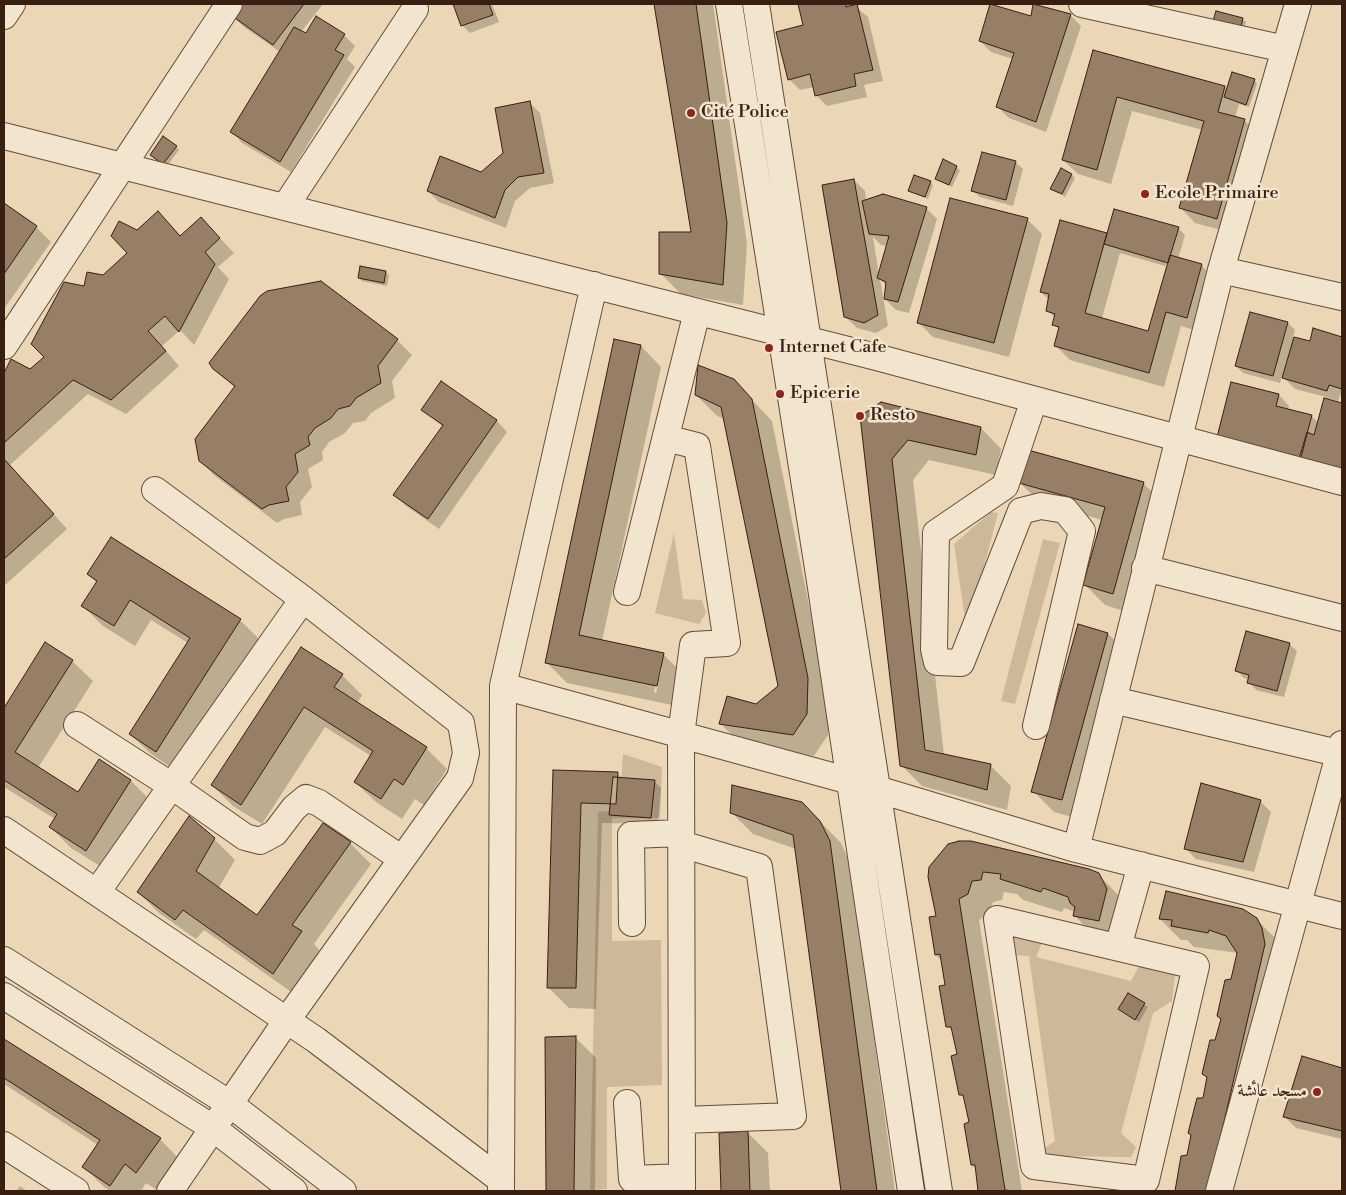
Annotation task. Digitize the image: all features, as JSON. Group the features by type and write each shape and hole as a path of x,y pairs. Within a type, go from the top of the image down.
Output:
{"street":[{"path":"4,16 12,4"},
{"path":"4,346 229,4"},
{"path":"730,4 850,781 911,1191"},
{"path":"756,4 939,1191"},
{"path":"1082,4 1285,50"},
{"path":"1076,849 1178,438 1222,270 1298,4"},
{"path":"285,207 415,9"},
{"path":"4,136 807,340 1342,482"},
{"path":"1222,270 1342,297"},
{"path":"501,1186 503,686 594,285"},
{"path":"627,592 697,312"},
{"path":"1021,511 961,663 937,662 934,649 936,533 1005,486 1034,400"},
{"path":"627,1103 632,1179 682,1184 681,735 693,645 727,643 697,446 666,438"},
{"path":"1005,486 1021,511"},
{"path":"155,490 303,599 461,724 466,753 460,778 287,1020 170,1191"},
{"path":"1021,511 1041,506 1065,510 1082,531 1036,726"},
{"path":"1146,568 1342,618"},
{"path":"97,892 303,599"},
{"path":"503,686 850,781 1076,849 1342,916"},
{"path":"1113,700 1341,751 1219,1191"},
{"path":"77,726 172,786 245,837 260,841 274,833 294,808 306,798 319,803 402,859"},
{"path":"4,830 287,1020 501,1186"},
{"path":"632,923 631,835 681,838 759,867 793,1116 682,1120"},
{"path":"1118,947 1141,866"},
{"path":"997,919 1118,947 1196,966 1146,1180 1034,1166 997,919"},
{"path":"4,960 230,1104 344,1191"},
{"path":"4,996 213,1128 294,1191"},
{"path":"4,1145 76,1191"}],"shaded area":[{"path":"991,512 998,513 967,632 954,544"},
{"path":"674,533 683,599 702,600 706,613 699,624 655,613"},
{"path":"1043,539 1060,543 1015,704 1001,701"},
{"path":"623,754 662,767 660,818 612,818 612,941 661,940 662,1085 607,1087 607,1189 590,1190 598,812 619,810"},
{"path":"1009,935 1043,941 1036,957 1131,981 1139,966 1175,975 1172,1001 1153,1013 1121,1133 1136,1147 1131,1157 1041,1156 1040,1151 1055,1141 1029,956 1012,955"}],"building":[{"path":"240,4 304,4 273,45 232,16"},
{"path":"453,4 489,4 493,15 461,26"},
{"name":"Cité Police","path":"654,4 696,4 727,223 723,285 659,274 659,232 691,232"},
{"path":"798,4 846,4 846,7 857,4 873,70 854,74 856,86 815,96 810,74 788,80 776,32 803,25"},
{"path":"990,4 1031,16 1033,4 1071,14 1036,122 996,107 1014,53 979,41"},
{"path":"1216,11 1243,18 1240,31 1212,24"},
{"path":"316,16 345,34 335,50 344,55 280,162 230,132 294,27 306,33"},
{"path":"1093,50 1225,86 1218,112 1245,119 1217,219 1179,208 1204,121 1117,97 1097,170 1062,160"},
{"path":"1232,72 1255,79 1246,105 1224,97"},
{"path":"530,101 544,173 518,177 505,190 495,218 427,191 440,156 481,172 503,153 495,108"},
{"path":"163,136 177,146 163,164 150,155"},
{"path":"982,152 1016,161 1006,200 971,191"},
{"path":"943,159 957,166 949,185 935,179"},
{"path":"1061,168 1072,174 1062,194 1050,189"},
{"path":"914,175 931,181 925,197 908,191"},
{"path":"854,179 878,315 864,323 844,317 822,185"},
{"path":"883,194 927,207 898,302 884,299 886,282 877,278 889,236 869,234 862,201"},
{"path":"950,198 1028,218 994,343 917,323"},
{"path":"4,203 37,226 4,274"},
{"path":"1114,209 1179,227 1168,263 1104,244"},
{"path":"158,211 180,236 201,217 220,238 205,252 215,264 179,332 165,316 148,331 166,351 111,400 73,380 4,443 4,373 11,359 30,369 44,357 31,344 64,282 84,286 87,272 103,275 127,253 111,236 119,221 137,230"},
{"path":"1060,220 1107,233 1085,313 1148,331 1170,255 1202,264 1187,318 1166,312 1149,373 1054,346 1059,327 1052,325 1055,314 1046,311 1049,294 1040,292"},
{"path":"360,266 386,271 384,283 358,278"},
{"path":"321,281 398,339 378,366 381,383 356,398 350,406 338,409 331,418 315,428 308,437 310,445 295,454 298,472 286,487 289,501 269,505 262,509 199,461 195,439 235,386 213,369 209,363 260,296 267,291"},
{"path":"1250,312 1288,322 1273,376 1235,366"},
{"path":"1313,328 1342,337 1342,389 1329,385 1327,391 1282,378 1294,337 1310,341"},
{"path":"614,339 641,345 579,635 664,653 657,686 545,663"},
{"path":"698,365 734,379 752,399 808,678 807,714 793,735 719,724 727,696 756,704 778,686 721,407 695,395"},
{"path":"441,381 497,420 428,519 393,495 443,425 421,410"},
{"path":"1231,382 1279,394 1276,406 1312,415 1300,461 1216,441"},
{"path":"1324,398 1342,403 1342,471 1299,459 1307,432 1314,435"},
{"path":"881,402 981,427 976,455 908,440 892,459 925,750 991,764 987,790 900,766 860,416"},
{"path":"1028,450 1144,482 1113,594 1083,585 1105,507 1019,483"},
{"path":"4,459 54,514 4,559"},
{"path":"111,537 241,619 156,752 129,734 190,638 130,600 114,626 81,606 97,581 87,574"},
{"path":"1078,624 1108,633 1062,800 1031,792"},
{"path":"1246,631 1290,643 1277,691 1247,683 1249,675 1235,671"},
{"path":"45,642 73,660 15,752 78,792 99,759 131,780 86,851 49,827 57,814 4,780 4,708"},
{"path":"301,647 343,674 334,687 427,747 403,785 394,779 381,799 354,782 373,751 304,707 241,805 211,785"},
{"path":"553,770 618,772 616,804 581,803 576,988 547,988"},
{"path":"613,777 655,780 651,818 609,815"},
{"path":"1201,783 1261,800 1243,862 1184,849"},
{"path":"732,785 802,802 820,821 830,841 877,1191 841,1191 793,835 730,813"},
{"path":"189,816 215,838 196,871 257,915 323,823 351,842 292,925 302,931 273,974 183,910 175,920 137,892"},
{"path":"959,841 971,841 1089,869 1099,873 1107,889 1099,921 1073,916 1075,907 1070,903 1068,897 1043,888 1041,892 1000,879 1001,874 983,872 981,880 972,881 968,894 959,899 1005,1190 1014,1191 978,1191 975,1165 971,1165 964,1124 969,1122 963,1095 959,1095 951,1056 957,1054 951,1027 946,1027 939,986 945,985 940,954 935,955 929,917 936,916 928,877 929,867 948,844"},
{"path":"1166,891 1243,909 1257,918 1262,928 1265,944 1208,1191 1175,1191 1181,1156 1187,1155 1191,1135 1188,1133 1197,1098 1203,1098 1207,1077 1202,1074 1210,1040 1215,1040 1221,1019 1217,1016 1225,980 1231,979 1237,953 1226,936 1209,930 1208,933 1171,926 1172,920 1159,919"},
{"path":"1128,993 1145,1003 1135,1020 1118,1009"},
{"path":"576,1036 574,1191 546,1191 545,1037"},
{"path":"4,1039 161,1138 136,1173 125,1164 110,1186 82,1167 100,1140 4,1078"},
{"name":"مسجد عائشة","path":"1302,1056 1342,1068 1342,1131 1283,1117"},
{"path":"748,1131 750,1191 721,1191 719,1133"}],"place":[{"name":"Cité Police","path":"691,113"},
{"name":"Ecole Primaire","path":"1145,194"},
{"name":"Internet Cafe","path":"769,348"},
{"name":"Epicerie","path":"780,394"},
{"name":"Resto","path":"860,416"},
{"name":"مسجد عائشة","path":"1317,1092"}]}
